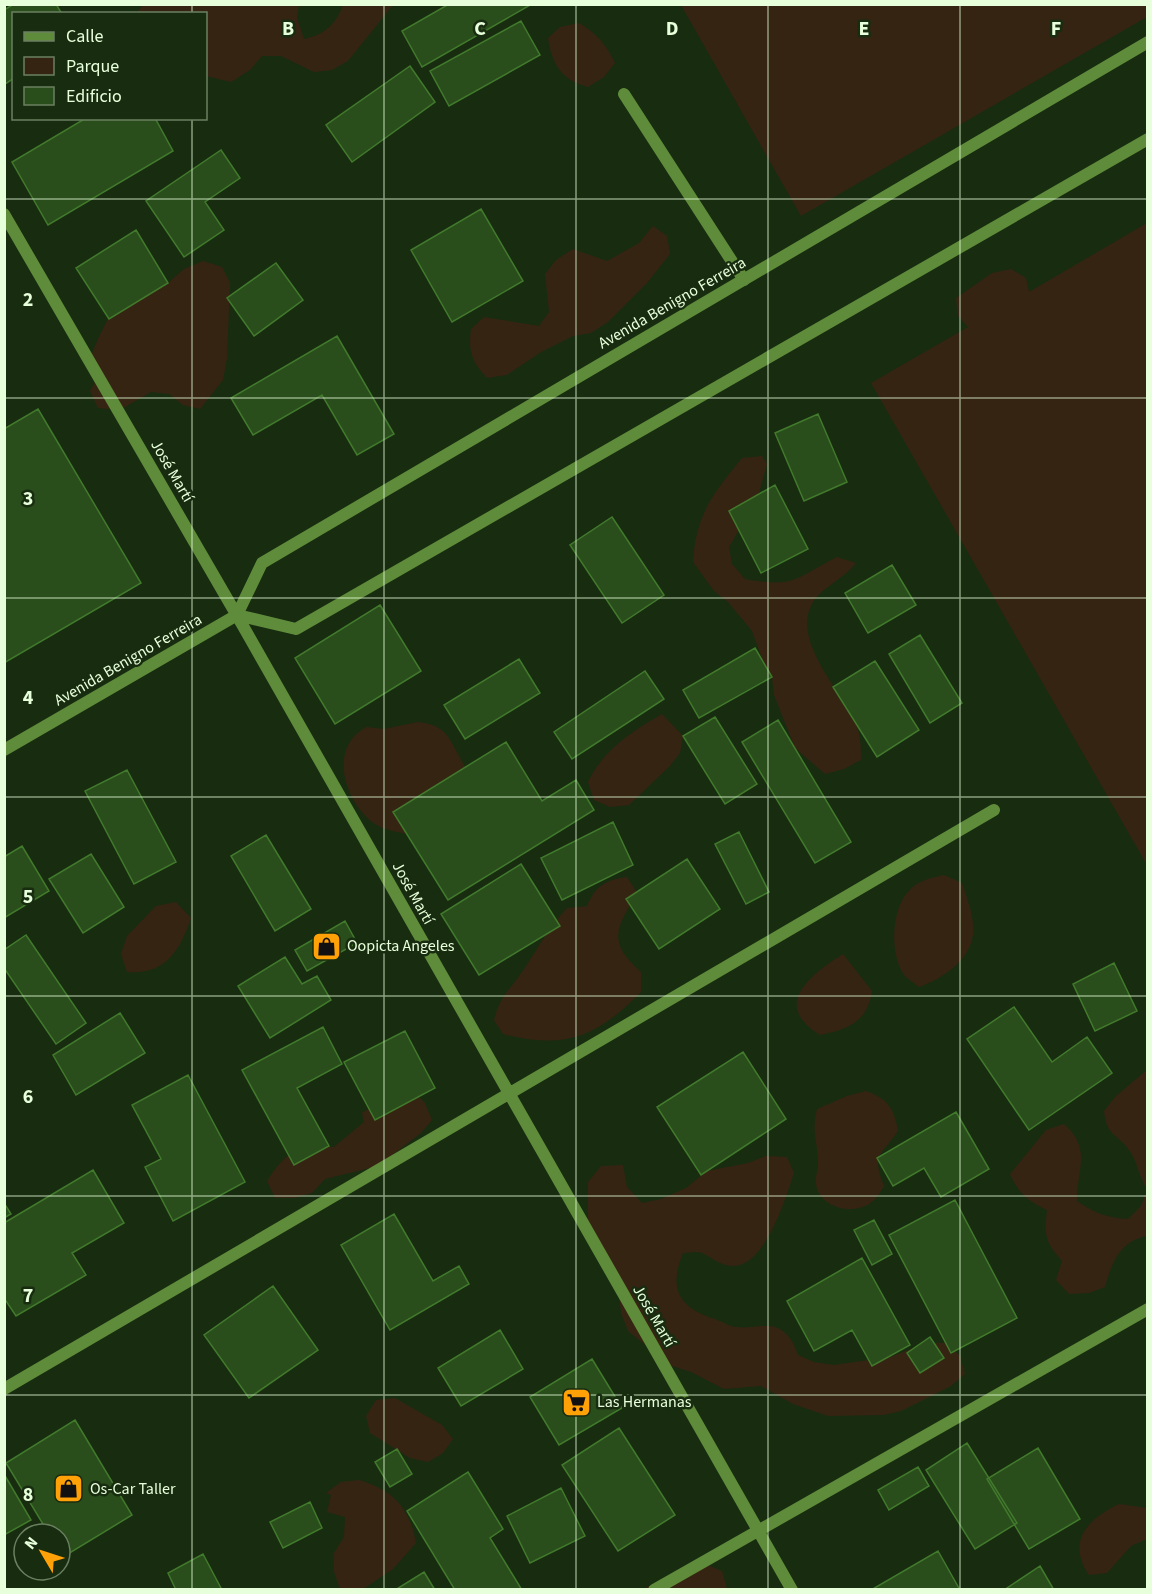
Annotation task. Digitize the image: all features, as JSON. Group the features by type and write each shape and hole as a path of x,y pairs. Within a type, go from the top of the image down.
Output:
{"street":[{"name":"Avenida Benigno Ferreira","path":"4,750 237,615 262,563 1148,42"},
{"path":"624,94 744,280"},
{"path":"237,615 296,629 1148,139"},
{"name":"José Martí","path":"4,214 237,615 792,1590"},
{"path":"4,1389 994,810"},
{"path":"654,1590 1148,1309"}],"green space":[{"path":"1147,4 1147,17 801,216 681,5"},
{"path":"143,5 299,5 297,18 304,39 329,28 343,5 393,5 348,61 332,70 314,72 281,56 262,56 250,70 231,82 207,76 207,12 137,12"},
{"path":"579,23 600,40 615,63 604,77 588,87 571,80 560,70 552,56 548,38 560,27"},
{"path":"1147,223 1147,865 871,383 968,327 958,316 956,298 992,273 1011,269 1026,278 1029,292"},
{"path":"653,226 667,236 670,254 647,283 608,322 591,333 573,336 541,352 507,375 487,378 475,361 470,344 471,329 484,317 539,326 549,312 545,274 556,260 573,249 607,261 639,243"},
{"path":"203,261 222,267 230,283 227,358 223,380 200,409 183,405 169,394 151,392 120,410 98,408 90,391 100,373 91,357 116,301 149,285 168,283 184,269"},
{"path":"762,456 767,464 758,497 729,547 732,564 745,579 785,582 794,580 837,557 856,563 815,599 808,614 808,630 812,647 856,724 860,742 861,760 844,769 825,774 795,748 774,695 772,677 765,667 752,631 728,602 714,591 693,562 702,517 715,494 742,458"},
{"path":"662,714 683,736 680,753 669,767 629,805 610,807 594,800 588,782 602,760 619,742"},
{"path":"418,722 429,724 443,731 466,768 415,835 384,828 366,817 358,808 347,785 344,761 346,749 352,739 366,727 384,729"},
{"path":"944,875 962,883 972,915 971,944 967,953 954,968 919,987 904,975 899,967 894,934 895,922 902,901 911,889 924,881"},
{"path":"627,877 637,893 620,925 619,943 630,961 641,972 641,992 610,1020 579,1036 545,1041 503,1034 494,1020 499,1004 555,923 567,908 587,906 594,893 602,885"},
{"path":"176,902 191,918 176,950 161,965 140,972 127,972 121,954 127,936 156,906"},
{"path":"843,954 872,991 870,1002 861,1017 848,1027 820,1035 806,1024 798,1013 797,1002 808,981"},
{"path":"1147,1070 1147,1189 1131,1153 1110,1131 1104,1111 1116,1096"},
{"path":"412,1090 425,1103 432,1120 421,1133 378,1166 325,1179 312,1193 295,1198 275,1198 267,1181 287,1157 294,1152 311,1147 334,1147 364,1122 362,1113 394,1092"},
{"path":"866,1091 880,1097 889,1105 898,1131 878,1161 884,1186 878,1195 864,1207 841,1208 829,1203 817,1189 818,1156 815,1124 817,1109 847,1096"},
{"path":"1064,1124 1073,1133 1080,1151 1077,1201 1101,1214 1128,1219 1141,1206 1147,1189 1147,1236 1130,1243 1118,1254 1105,1287 1089,1293 1069,1294 1056,1280 1062,1261 1052,1249 1047,1238 1047,1210 1024,1196 1010,1174 1046,1130"},
{"path":"766,1156 787,1157 794,1173 780,1214 764,1244 744,1264 732,1266 720,1263 700,1252 683,1253 677,1287 685,1303 703,1314 732,1326 771,1326 780,1329 790,1338 798,1355 814,1362 834,1365 890,1357 927,1343 947,1343 960,1356 965,1374 951,1386 901,1411 884,1415 828,1416 793,1404 761,1386 724,1389 691,1372 672,1366 628,1331 621,1313 619,1294 588,1222 588,1182 601,1166 623,1165 627,1187 642,1203 661,1199 686,1188 707,1171 748,1163"},
{"path":"395,1398 442,1425 453,1439 443,1453 428,1462 410,1458 370,1433 366,1416 376,1400"},
{"path":"359,1480 381,1489 398,1502 409,1520 416,1543 393,1569 363,1589 340,1589 334,1572 334,1553 344,1537 345,1517 327,1512 331,1495 326,1493 341,1482"},
{"path":"1119,1504 1147,1508 1147,1539 1131,1546 1107,1573 1089,1575 1082,1563 1080,1552 1080,1542 1084,1532 1098,1517"},
{"path":"705,1564 722,1571 727,1589 639,1590"}],"building":[{"path":"14,4 56,4 61,12 12,12 12,79 5,84 4,10"},
{"path":"449,4 532,4 422,67 402,31"},
{"path":"521,21 540,55 449,106 430,71"},
{"path":"410,66 435,102 352,162 326,125"},
{"path":"83,120 156,120 173,151 48,225 12,162"},
{"path":"221,150 240,178 205,202 224,230 184,257 146,201"},
{"path":"481,209 523,281 452,322 411,250"},
{"path":"136,230 168,283 109,319 76,268"},
{"path":"276,263 303,300 254,336 227,298"},
{"path":"337,336 394,434 357,455 322,395 253,435 231,398"},
{"path":"38,409 141,583 4,663 4,429"},
{"path":"818,414 847,482 804,501 775,433"},
{"path":"775,485 808,549 761,573 729,511"},
{"path":"612,517 664,595 622,623 570,545"},
{"path":"892,565 916,605 868,633 845,593"},
{"path":"380,605 421,671 335,724 295,658"},
{"path":"920,635 962,703 930,723 889,654"},
{"path":"755,648 772,677 699,718 683,690"},
{"path":"519,659 540,693 465,739 444,705"},
{"path":"875,661 919,730 877,757 833,687"},
{"path":"645,671 664,699 572,759 554,732"},
{"path":"715,717 757,784 725,804 683,736"},
{"path":"778,720 851,842 815,863 742,742"},
{"path":"506,742 542,801 576,780 594,810 448,900 393,812"},
{"path":"127,770 176,862 134,884 85,791"},
{"path":"613,822 633,865 562,900 541,858"},
{"path":"739,832 769,892 746,904 715,844"},
{"path":"266,835 311,909 275,931 231,856"},
{"path":"22,846 49,891 4,918 4,857"},
{"path":"91,854 124,907 83,933 49,879"},
{"path":"687,859 720,909 659,949 626,899"},
{"path":"521,864 560,926 479,975 441,914"},
{"name":"Oopicta Angeles","path":"345,921 357,943 307,971 295,950"},
{"path":"26,935 86,1023 56,1044 4,968 4,950"},
{"path":"285,957 302,984 317,976 331,1000 270,1038 238,986"},
{"path":"1114,963 1137,1011 1095,1031 1073,984"},
{"path":"1014,1007 1052,1062 1087,1037 1112,1073 1029,1130 967,1039"},
{"path":"120,1013 145,1053 76,1095 53,1055"},
{"path":"323,1027 342,1064 297,1088 329,1146 294,1165 242,1070"},
{"path":"405,1031 435,1088 375,1120 344,1062"},
{"path":"743,1052 786,1119 701,1175 657,1107"},
{"path":"188,1075 245,1182 173,1221 145,1167 161,1159 132,1105"},
{"path":"956,1112 989,1169 941,1197 924,1168 893,1186 877,1158"},
{"path":"93,1170 124,1223 72,1253 86,1275 16,1316 4,1298 4,1223"},
{"path":"955,1200 1017,1318 951,1353 889,1235"},
{"path":"4,1203 11,1214 4,1218"},
{"path":"394,1214 433,1281 459,1266 469,1284 390,1330 341,1245"},
{"path":"874,1220 892,1254 872,1265 854,1230"},
{"path":"862,1258 910,1345 872,1366 852,1330 814,1351 787,1301"},
{"path":"273,1286 318,1350 249,1398 204,1335"},
{"path":"500,1330 523,1369 461,1406 438,1368"},
{"path":"930,1337 944,1358 920,1373 907,1353"},
{"name":"Las Hermanas","path":"592,1359 622,1408 559,1445 530,1397"},
{"name":"Os-Car Taller","path":"75,1420 132,1515 72,1552 72,1522 42,1522 6,1463"},
{"path":"619,1428 675,1515 618,1551 562,1465"},
{"path":"967,1443 1017,1523 975,1549 926,1470"},
{"path":"1038,1448 1080,1519 1029,1549 987,1479"},
{"path":"397,1449 412,1474 390,1487 375,1462"},
{"path":"918,1467 929,1486 889,1510 878,1490"},
{"path":"468,1472 503,1529 490,1538 522,1590 455,1590 407,1511"},
{"path":"4,1474 31,1520 12,1522 12,1531 4,1535"},
{"path":"561,1488 585,1536 530,1563 507,1516"},
{"path":"310,1502 322,1528 283,1548 270,1522"},
{"path":"938,1551 960,1590 871,1590"},
{"path":"203,1554 222,1590 176,1590 168,1573"},
{"path":"1040,1566 1054,1590 1004,1590"},
{"path":"424,1572 435,1590 395,1590"}],"place":[{"name":"Oopicta Angeles","path":"326,946"},
{"name":"Las Hermanas","path":"576,1402"},
{"name":"Os-Car Taller","path":"69,1489"}]}
